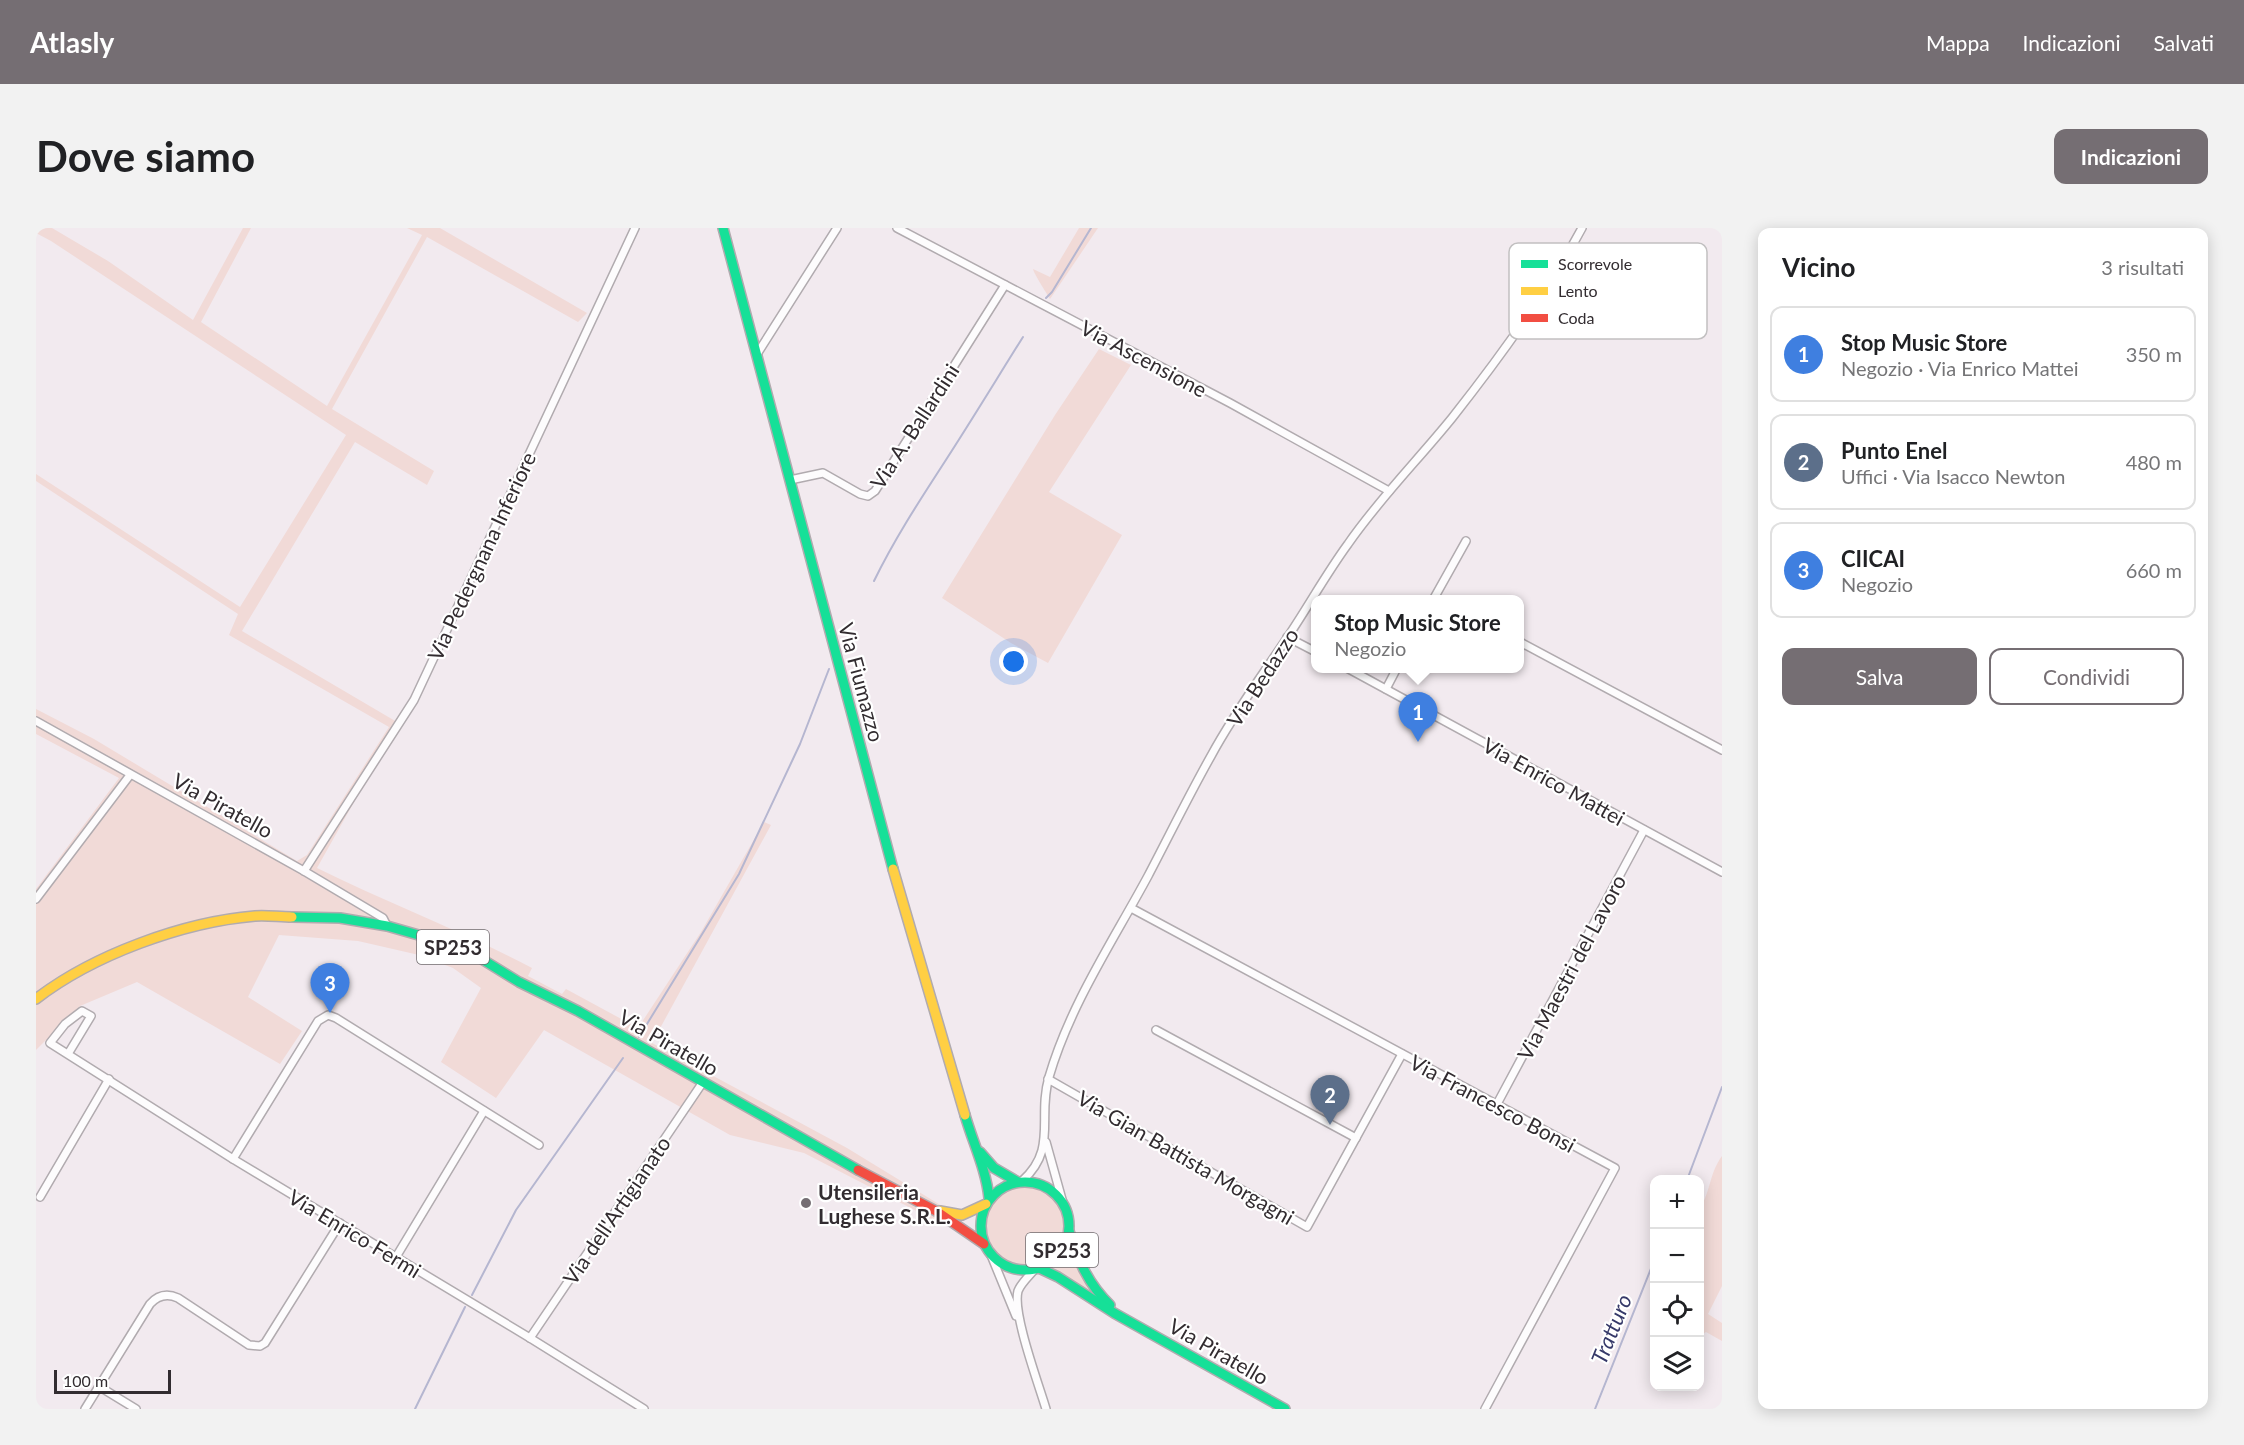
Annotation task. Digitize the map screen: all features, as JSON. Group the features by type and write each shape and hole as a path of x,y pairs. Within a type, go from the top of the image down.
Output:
{"main road":[{"name":"Via Fiumazzo","path":"723,228 906,918 973,1143 987,1176 987,1201"},
{"name":"Via Piratello","path":"36,999 94,964 148,940 181,929 255,916 340,918 387,926 429,938 480,958 519,982 578,1011 863,1173 926,1206 984,1244"},
{"name":"Via Fiumazzo","path":"973,1143 994,1168 1020,1181"},
{"name":"SP253","path":"1020,1181 1036,1183 1049,1188 1063,1203 1068,1217 1069,1231 1062,1249 1048,1263 1037,1268 1016,1269 998,1262 984,1244 980,1220 987,1201 997,1191 1020,1181"},
{"name":"Via Piratello","path":"926,1206 954,1215 962,1215 987,1201"},
{"name":"Via Piratello","path":"1069,1231 1078,1261 1091,1286 1102,1298 1134,1323"},
{"name":"Via Piratello","path":"1037,1268 1058,1276 1114,1313 1267,1405 1285,1409"}],"street":[{"name":"Via Pedergnana Inferiore","path":"304,871 414,700 635,228"},
{"path":"757,354 837,228"},
{"name":"Via Ascensione","path":"897,228 1230,403 1389,491"},
{"name":"Via Bedazzo","path":"1574,243 1582,228"},
{"name":"Via A. Ballardini","path":"790,480 823,473 860,494 868,495 875,491 1005,285"},
{"name":"Via Bedazzo","path":"1314,595 1348,543 1452,417 1510,339"},
{"path":"1438,595 1466,541"},
{"name":"Via Bedazzo","path":"1063,1203 1045,1138 1043,1104 1048,1079 1061,1041 1080,999 1131,908 1211,755 1311,600"},
{"path":"1287,637 1311,649"},
{"path":"1524,644 1722,750"},
{"name":"Via Enrico Mattei","path":"1355,673 1722,872"},
{"path":"1386,689 1395,673"},
{"name":"Via Piratello","path":"36,721 304,871 383,918 387,926"},
{"path":"36,899 130,775"},
{"name":"Via Maestri del Lavoro","path":"1497,1104 1644,830"},
{"name":"Via Francesco Bonsi","path":"1131,908 1615,1168 1485,1409"},
{"name":"Via Enrico Fermi","path":"68,1054 91,1016 82,1011 65,1024 50,1043 233,1159 644,1409"},
{"path":"233,1159 318,1021 328,1015 345,1023 539,1145"},
{"path":"1156,1029 1356,1138"},
{"name":"Via Gian Battista Morgagni","path":"1048,1079 1307,1227 1402,1054"},
{"path":"40,1197 109,1079"},
{"name":"Via dell'Artigianato","path":"530,1338 703,1082"},
{"path":"396,1257 484,1111"},
{"name":"Via Bedazzo","path":"1020,1181 1039,1162 1045,1138"},
{"path":"85,1409 154,1299 166,1295 178,1298 249,1345 260,1346 269,1339 340,1223"},
{"path":"991,1255 1024,1334"},
{"path":"1037,1268 1020,1287 1017,1294 1024,1334 1046,1409"},
{"path":"100,1387 136,1409"}],"shaded area":[{"path":"36,228 52,228 108,261 193,320 243,228 251,228 201,322 327,406 422,235 407,228 440,228 587,313 578,322 427,237 332,409 434,471 427,485 355,442 242,631 402,725 363,786 317,868 506,955 532,968 528,976 562,994 566,989 638,1028 701,932 764,822 771,825 652,1043 847,1148 942,1206 936,1221 804,1153 730,1135 544,1030 496,1098 441,1062 481,988 453,968 419,955 358,941 279,935 248,997 302,1031 280,1064 137,982 80,1006 36,1050 36,889 119,778 36,734 36,709 94,739 297,861 307,855 389,727 229,635 238,614 36,481 36,474 240,607 346,435 36,233"},
{"path":"1079,228 1098,228 1050,299 1033,269 1050,277"},
{"path":"1099,349 1131,365 1049,492 1122,535 1048,663 1011,643 942,598 1055,415"},
{"path":"1722,1156 1722,1286 1708,1314 1722,1323 1722,1341 1706,1332 1704,1333 1704,1199"},
{"path":"1017,1187 1033,1187 1047,1193 1058,1204 1064,1218 1064,1234 1058,1248 1047,1259 1033,1265 1017,1265 1003,1259 992,1248 986,1234 986,1218 992,1204 1003,1193"},
{"path":"1071,1248 1092,1293 1052,1269 1065,1258"}],"waterway":[{"path":"1046,298 1052,292 1091,228"},
{"path":"874,581 906,522 1023,337"},
{"path":"639,1037 739,874 800,744 829,669"},
{"path":"472,1295 516,1210 623,1058"},
{"name":"Tratturo","path":"1689,1175 1722,1087"},
{"name":"Tratturo","path":"1595,1409 1650,1271"},
{"path":"415,1409 465,1307"}],"traffic: fast":[{"path":"723,228 893,869"},
{"path":"292,917 340,918 387,926 429,938 480,958 519,982 578,1011 858,1170"},
{"path":"965,1115 982,1166 989,1198"},
{"path":"980,1152 994,1168 1018,1182"},
{"path":"1016,1182 1034,1182 1050,1189 1062,1201 1069,1217 1069,1226 1069,1235 1062,1251 1050,1263 1034,1270 1016,1270 1000,1263 988,1251 981,1235 981,1217 988,1201 1000,1189 1016,1182"},
{"path":"1069,1231 1085,1271 1096,1289 1110,1305"},
{"path":"1039,1268 1285,1409"}],"traffic: slow":[{"path":"893,869 965,1115"},
{"path":"36,999 84,968 169,933 227,919 260,916 292,917"},
{"path":"940,1211 962,1215 986,1204"}],"traffic: jam":[{"path":"858,1170 936,1211 984,1244"}],"place":[{"name":"Stop Music Store","path":"1418,742"},
{"name":"CIICAI","path":"330,1013"},
{"name":"Punto Enel","path":"1330,1125"},
{"name":"Utensileria Lughese S.R.L.","path":"806,1203"}]}
